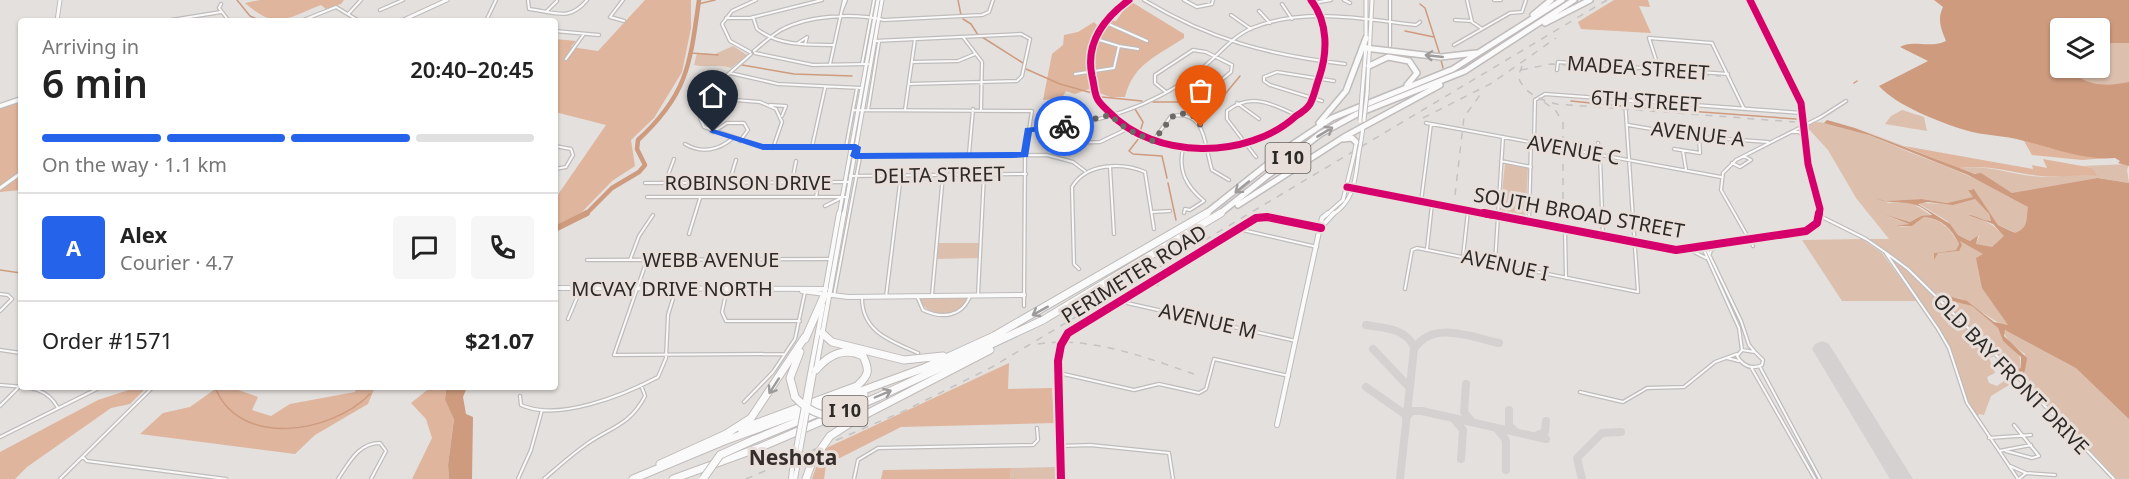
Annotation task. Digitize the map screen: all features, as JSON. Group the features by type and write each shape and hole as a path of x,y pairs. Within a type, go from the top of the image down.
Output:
{"highway":[{"path":"1519,28 1551,0"},
{"name":"I 10","path":"632,479 724,441 895,379 967,349 1038,312 1209,212 1305,135 1348,111 1445,73 1562,0"},
{"name":"I 10","path":"673,479 761,447 1014,336 1226,210 1320,134 1366,110 1465,71 1574,0"},
{"path":"1526,32 1590,0"},
{"path":"1305,135 1326,116 1346,91 1366,39"},
{"path":"1367,49 1452,57 1472,54 1490,47"},
{"path":"1369,66 1380,58 1388,57 1409,61 1416,68 1416,77 1401,89"},
{"path":"1226,210 1241,204 1361,124 1465,71"},
{"path":"1320,153 1346,138 1352,138 1357,142"},
{"path":"828,293 806,337 790,378 795,397 806,408 821,416 855,418"},
{"path":"822,333 827,340 912,361 940,357 967,349"},
{"path":"806,479 812,462 826,439 855,418 889,404 1014,336"},
{"path":"726,434 746,423 758,411 806,337"},
{"path":"820,342 855,346"},
{"path":"632,479 674,456 726,434 857,386 867,377 869,369 863,356 849,351 832,354 813,372"},
{"path":"703,479 720,455 806,420 895,379"}],"main road":[{"path":"57,18 60,0"},
{"path":"407,18 447,0"},
{"path":"793,479 845,197 848,182 852,176 866,64 875,41 878,0"},
{"path":"1365,94 1369,20 1366,0"},
{"path":"1277,425 1321,228 1327,218 1346,205 1369,66 1366,39 1372,0"},
{"path":"1349,188 1359,152 1357,142"},
{"path":"0,188 18,174"},
{"name":"MCVAY DRIVE NORTH","path":"558,288 790,289 862,297 1024,295"},
{"path":"813,372 828,293"}],"street":[{"path":"348,13 361,0"},
{"path":"380,10 403,0"},
{"path":"487,18 496,0"},
{"path":"528,0 529,9 569,14 577,12 587,0"},
{"path":"623,0 611,18 624,21"},
{"path":"756,0 737,7 726,18 723,24 725,36 733,44 753,53 792,62 830,64 866,64 878,0"},
{"path":"726,18 753,17 822,0"},
{"path":"830,64 845,0"},
{"path":"854,147 773,147 740,141 713,132 701,124 703,111 716,85 729,73 772,37 803,22 840,17 987,14 993,0"},
{"path":"1129,0 1104,22 1094,38 1090,51 1089,74 1094,89 1110,115 1127,129 1153,141 1183,148 1206,149 1245,143 1274,133 1299,117 1314,99 1322,79 1325,27 1322,16 1312,1"},
{"path":"1144,0 1199,30 1230,43 1268,54 1345,64"},
{"path":"1184,0 1195,7 1203,8 1214,0"},
{"path":"1312,1 1331,0"},
{"path":"1344,0 1350,3"},
{"path":"1386,0 1390,0 1390,46"},
{"path":"1467,0 1472,21"},
{"path":"1494,0 1501,0"},
{"path":"1454,45 1512,12 1522,12 1526,0"},
{"path":"1750,0 1756,17 1797,90 1820,216"},
{"path":"546,12 557,1"},
{"path":"221,4 221,11 227,18"},
{"path":"1282,4 1291,20"},
{"path":"313,18 338,7 355,18"},
{"path":"180,18 221,11"},
{"path":"1258,11 1270,23"},
{"path":"1231,15 1251,29"},
{"path":"1028,130 1055,128 1110,115 1166,93 1217,56 1230,43 1251,29 1270,23 1322,16 1416,25 1420,22"},
{"path":"753,17 759,31 772,37 805,44 834,45"},
{"path":"1455,20 1472,21 1482,29"},
{"path":"1104,22 1148,41"},
{"path":"558,31 599,35"},
{"path":"566,59 584,34"},
{"path":"846,147 860,110 875,41 985,36 1028,36 1030,40 1022,76 1017,81 983,84 909,84"},
{"path":"798,43 807,37 805,44"},
{"path":"963,37 964,43 982,62 981,109"},
{"path":"1094,38 1138,49"},
{"path":"905,110 915,39"},
{"path":"1659,69 1647,39 1705,42 1714,45 1744,109"},
{"path":"1075,74 1089,74 1114,68 1119,46"},
{"path":"1166,93 1155,83 1157,73 1189,51 1203,51 1217,56 1231,62 1233,67 1231,72 1206,92 1195,94 1177,86"},
{"path":"912,62 958,61 975,54"},
{"name":"MADEA STREET","path":"1557,70 1558,62 1728,74"},
{"path":"1322,101 1270,85 1264,81 1264,77 1277,72 1334,81"},
{"path":"729,73 754,80 825,88 862,88"},
{"path":"812,147 825,88"},
{"name":"6TH STREET","path":"1529,222 1535,100 1538,96 1549,94 1802,114"},
{"path":"709,98 726,97 770,105 786,105 780,133 773,147"},
{"path":"1256,157 1226,116 1227,111 1237,103 1260,99 1299,117"},
{"path":"0,106 18,100"},
{"path":"1625,100 1635,243"},
{"path":"1753,246 1723,195 1721,177 1732,163 1803,124 1820,118 1846,101"},
{"path":"1237,103 1259,119"},
{"path":"770,105 782,116"},
{"path":"1050,105 1055,128 1063,140 1074,144 1106,140 1127,129"},
{"path":"969,156 973,109"},
{"path":"860,110 1030,109 1025,155 1024,306"},
{"path":"1153,141 1169,118 1184,114 1199,120 1212,170 1229,180"},
{"path":"713,132 727,123 744,123 748,130 740,141"},
{"name":"AVENUE C","path":"1426,123 1721,177"},
{"path":"1421,202 1431,124"},
{"name":"AVENUE A","path":"1628,125 1699,137 1769,143"},
{"path":"1789,132 1797,131 1804,137"},
{"path":"1495,263 1503,137"},
{"path":"1674,149 1701,152 1699,137"},
{"path":"685,144 696,149 710,150 727,144 733,138"},
{"path":"1056,144 1063,140"},
{"path":"1598,143 1603,237"},
{"path":"558,147 572,151 566,167 558,168"},
{"path":"1183,148 1179,163 1181,172 1193,192 1204,201 1190,210 1185,209 1184,213"},
{"path":"1683,151 1686,170"},
{"path":"828,293 855,156 1056,156 1073,162 1085,171"},
{"path":"1732,163 1740,166 1751,160 1744,156"},
{"path":"665,183 674,159"},
{"path":"729,183 736,160"},
{"path":"792,183 796,161"},
{"path":"1502,161 1531,167"},
{"path":"1110,167 1114,234"},
{"path":"1079,269 1074,264 1072,187 1074,181 1085,171 1110,167 1138,168 1148,176 1154,230"},
{"name":"DELTA STREET","path":"852,176 1026,174"},
{"path":"886,297 901,175"},
{"path":"932,296 943,175"},
{"path":"977,296 984,175"},
{"path":"816,197 818,186 824,182"},
{"name":"ROBINSON DRIVE","path":"645,183 848,182"},
{"name":"SOUTH BROAD STREET","path":"1349,188 1671,250 1690,250 1802,233 1814,226 1820,216"},
{"path":"647,197 845,197"},
{"path":"825,206 845,197"},
{"path":"689,234 700,198"},
{"path":"1405,289 1412,250 1426,249 1432,204"},
{"path":"1152,212 1170,211"},
{"path":"1463,257 1468,211"},
{"path":"630,260 639,236 652,215"},
{"name":"OLD BAY FRONT DRIVE","path":"1820,216 1866,238 1908,269 2011,370 2114,479"},
{"name":"PERIMETER ROAD","path":"1061,479 1058,373 1059,354 1065,336 1121,299 1261,217 1321,228"},
{"path":"1238,229 1317,247"},
{"path":"1565,230 1566,278"},
{"name":"AVENUE I","path":"1426,249 1638,292 1635,243"},
{"path":"1711,257 1710,250 1718,246"},
{"path":"1705,248 1749,345 1763,360 1760,367"},
{"path":"1705,248 1708,261 1739,328 1742,350"},
{"path":"1690,250 1702,254 1708,261"},
{"path":"1885,252 1946,342 1967,403 1989,438 2018,479 2026,473"},
{"name":"WEBB AVENUE","path":"587,260 834,259"},
{"path":"647,260 614,355 785,354"},
{"path":"1151,281 1157,284"},
{"path":"568,319 581,288"},
{"path":"520,396 523,408 542,410 581,408 641,385 660,375 665,354 668,315 676,289"},
{"path":"727,289 722,316 730,322 800,321"},
{"path":"744,402 773,372 797,335 805,290"},
{"path":"0,294 8,295 12,299 0,311"},
{"path":"916,296 922,310 942,316 960,311 968,303 970,296"},
{"path":"862,297 860,311 869,327 918,353"},
{"name":"AVENUE M","path":"1121,299 1140,306 1296,341"},
{"path":"0,350 18,353"},
{"path":"1580,392 1623,402 1647,388 1684,387 1715,362 1742,350 1755,352"},
{"path":"1737,354 1740,361"},
{"path":"1727,358 1740,361 1756,372 1815,479"},
{"path":"1058,373 1134,390 1159,384 1199,393 1206,389 1214,359 1289,376"},
{"path":"1751,367 1760,367"},
{"path":"1760,367 1820,479"},
{"path":"0,385 18,388"},
{"path":"544,479 586,444 604,436 638,410 645,396 641,385"},
{"path":"0,406 18,388"},
{"path":"33,390 48,392 54,397 58,408"},
{"path":"0,437 95,390"},
{"path":"60,479 150,390"},
{"path":"518,479 533,446 542,410"},
{"path":"2006,451 2036,458 2038,452 2014,425"},
{"path":"854,479 858,460 878,448 1033,445 1038,441 1037,428"},
{"path":"1989,438 2031,435"},
{"path":"338,479 357,452 371,443 380,443 386,451 371,479"},
{"path":"1999,452 2032,444"},
{"path":"1060,446 1090,445 1168,453 1173,479"},
{"path":"83,457 87,460 226,479"},
{"path":"2008,465 2026,473 2055,475"}],"shaded area":[{"path":"260,0 344,0 341,4 326,9 321,5 289,18 265,17 245,3"},
{"path":"645,0 691,0 691,28 682,72 654,118 631,140 635,166 612,181 582,212 558,224 558,195 606,125 558,113 558,39 576,41 571,47 598,51"},
{"path":"1614,0 1648,0 1650,7 1639,6 1651,33 1581,29 1578,22"},
{"path":"1934,0 2129,0 2129,43 2110,43 2110,18 2050,18 2050,78 2081,78 2088,82 2106,85 2129,82 2129,166 2118,163 2120,161 2115,158 2081,156 2017,139 1965,130 1919,113 1887,93 1879,86 1928,61 1900,47 1946,41 1940,20 1943,7"},
{"path":"1130,1 1184,34 1184,38 1140,69 1134,76 1125,97 1110,97 1089,89 1075,94 1066,91 1062,98 1043,100 1052,54 1063,45 1064,35 1078,32 1094,22 1098,26 1104,19 1116,21"},
{"path":"2110,32 2129,36 2129,103 2082,95 2065,78 2110,78"},
{"path":"2050,37 2050,62 2032,44"},
{"path":"733,46 747,55 731,68 694,65 697,53 715,54"},
{"path":"18,102 18,190 0,192 0,108"},
{"path":"1902,110 1924,117 1927,131 1885,124 1891,116"},
{"path":"1827,120 1855,128 1975,174 1981,173 2012,193 2098,178 2129,183 2129,419 2076,368 2005,330 2004,336 2027,358 2025,370 2019,373 2016,370 2021,368 2021,357 2003,341 1998,328 1972,306 1941,298 1945,295 1967,301 1994,322 2008,325 1982,288 1976,258 1983,254 1960,241 1962,245 1959,251 1938,253 1934,260 1934,253 1956,250 1959,244 1953,233 1941,222 1924,217 1912,226 1896,226 1909,224 1886,215 1910,222 1921,216 1932,215 1917,205 1883,201 1875,198 1885,201 1922,199 1947,203 1973,197 1968,190 1974,189 1998,225 2015,233 2025,226 2028,207 1968,175 1869,135 1824,123","holes":["1975,199 1989,214 1991,221 1968,215 1993,224 2004,236 1992,247 1976,244 1978,236 1983,232 1970,241 1958,235 1950,224 1918,204 1928,202 1953,205"]},
{"path":"1840,121 1904,146 2033,169 2032,165 2047,168 2043,159 2093,168 2097,176 2030,175 1990,168 1959,168"},
{"path":"1813,122 1825,123 1862,132 1960,172 2009,197 2012,193 1979,175 1959,168 1992,169 2044,177 2096,176 2093,168 2082,166 2129,164 2127,170 2129,183 2099,178 2129,399 2129,479 2117,479 2012,368 1941,301 1959,301 1972,306 1998,328 2003,341 2019,353 2021,368 2025,370 2025,354 2010,343 2003,332 2024,324 2002,325 1961,299 1934,293 1908,267 1867,239 1889,239 1856,198 1828,150 1806,126","holes":["1969,189 1974,189 1998,225 2014,232 1999,231 1971,215 1991,222 1989,214 1975,199 1954,204 1918,203 1947,221 1958,235 1970,241 1980,234 1976,244 1959,241 1959,244 1949,229 1930,218 1924,217 1912,226 1898,227 1909,224 1887,216 1910,222 1921,216 1932,216 1911,202 1888,203 1885,201 1922,199 1947,203 1974,197","1959,244 1959,251 1938,253 1934,258 1934,253 1956,250"]},
{"path":"2024,141 2066,152 2108,158 2082,160 2032,155"},
{"path":"1505,163 1528,168 1525,220 1500,213"},
{"path":"1862,239 1882,253 1917,301 1842,301 1802,240"},
{"path":"938,243 979,243 979,258 937,259"},
{"path":"1888,256 1907,269 1995,356 1989,358 1995,373 1987,377 1989,383 1997,386 2014,374 2019,379 1991,396 1984,415 1979,414 1977,418 1968,403 1947,341"},
{"path":"918,298 968,298 958,311 943,314 928,310"},
{"path":"1009,363 1008,389 1052,388 1054,423 901,427 826,465 824,479 812,479 822,450"},
{"path":"129,390 144,390 130,404 111,408 27,467 15,479 0,479 0,452 98,400"},
{"path":"214,390 238,390 258,397 252,410 271,416 290,404 356,390 374,390 368,404 315,435 295,454 140,434 163,413 190,407"},
{"path":"427,390 446,391 445,400 454,418 448,465 449,479 412,479 432,438 426,419 411,403"},
{"path":"444,390 466,390 463,397 466,414 473,417 472,479 449,479 448,465 454,419 445,400"},
{"path":"1055,467 1055,479 1010,479 1011,468"},
{"path":"1011,468 1010,479 881,479 883,470"}],"waterway":[{"path":"237,0 254,18"},
{"path":"587,213 612,188 639,172 645,165 637,149 638,140 667,108 684,77 693,42 699,0"},
{"path":"698,4 715,0"},
{"path":"958,0 961,15"},
{"path":"1420,4 1425,8 1440,55"},
{"path":"963,19 971,24 978,35"},
{"path":"1405,31 1434,37"},
{"path":"982,37 1023,63"},
{"path":"691,53 718,55"},
{"path":"1441,60 1443,68"},
{"path":"742,65 794,74 852,76"},
{"path":"1026,69 1060,84 1092,93"},
{"path":"1153,102 1215,102 1221,99 1240,76"},
{"path":"1102,97 1142,101"},
{"path":"1571,101 1621,106"},
{"path":"1634,107 1796,119"},
{"path":"1135,109 1143,122 1140,132"},
{"path":"1139,138 1129,151 1133,154 1162,156 1167,178"},
{"path":"1168,183 1176,220"},
{"path":"558,228 587,213"},
{"path":"0,270 18,273"},
{"path":"2023,374 2024,370"},
{"path":"217,390 227,407 244,420 265,427 287,428 311,425 333,418 370,394"}],"taxiway":[{"path":"1366,325 1400,332 1414,347"},
{"path":"1407,416 1414,349 1422,340 1431,335 1453,333 1499,343"},
{"path":"1373,349 1409,387"},
{"path":"1466,384 1464,412 1471,421"},
{"path":"1366,387 1406,415"},
{"path":"1509,410 1509,425 1515,431"},
{"path":"1407,416 1412,411 1422,411 1546,439"},
{"path":"1400,479 1407,416"},
{"path":"1454,419 1463,430 1461,459"},
{"path":"1535,436 1545,432 1546,421"},
{"path":"1498,430 1506,440 1506,470"},
{"path":"1582,479 1577,458 1602,433 1621,432"}],"runway":[{"path":"1822,349 1902,479"}],"railway":[{"path":"746,479 904,411 992,367 1607,0"},
{"path":"1423,118 1492,83 1556,38"},
{"path":"1521,70 1551,64 1721,76"},
{"path":"1522,66 1518,77 1525,88 1539,98 1557,104 1795,122"},
{"path":"1455,195 1464,117 1480,95"},
{"path":"1544,102 1556,111 1563,123 1563,212"},
{"path":"1038,344 1058,342 1097,345 1137,355 1194,374"}],"cycle path":[{"path":"1129,0 1101,26 1090,52 1089,62 1097,99 1122,126 1159,142 1201,148 1244,144 1282,129 1310,104 1322,69 1324,41 1321,16 1311,0"},
{"path":"1347,187 1676,250 1806,231 1817,223 1820,209 1808,164 1801,103 1750,0"},
{"path":"1061,479 1058,361 1061,345 1068,333 1256,218 1267,217 1321,228"}],"way so far":[{"path":"1064,126 1110,115 1127,129 1153,141 1169,118 1174,115 1192,115 1199,120 1201,127"}],"district":[{"name":"Neshota","path":"793,458"}],"route":[{"path":"713,132 763,147 856,147 855,156 1025,155 1028,130 1064,126"}]}
